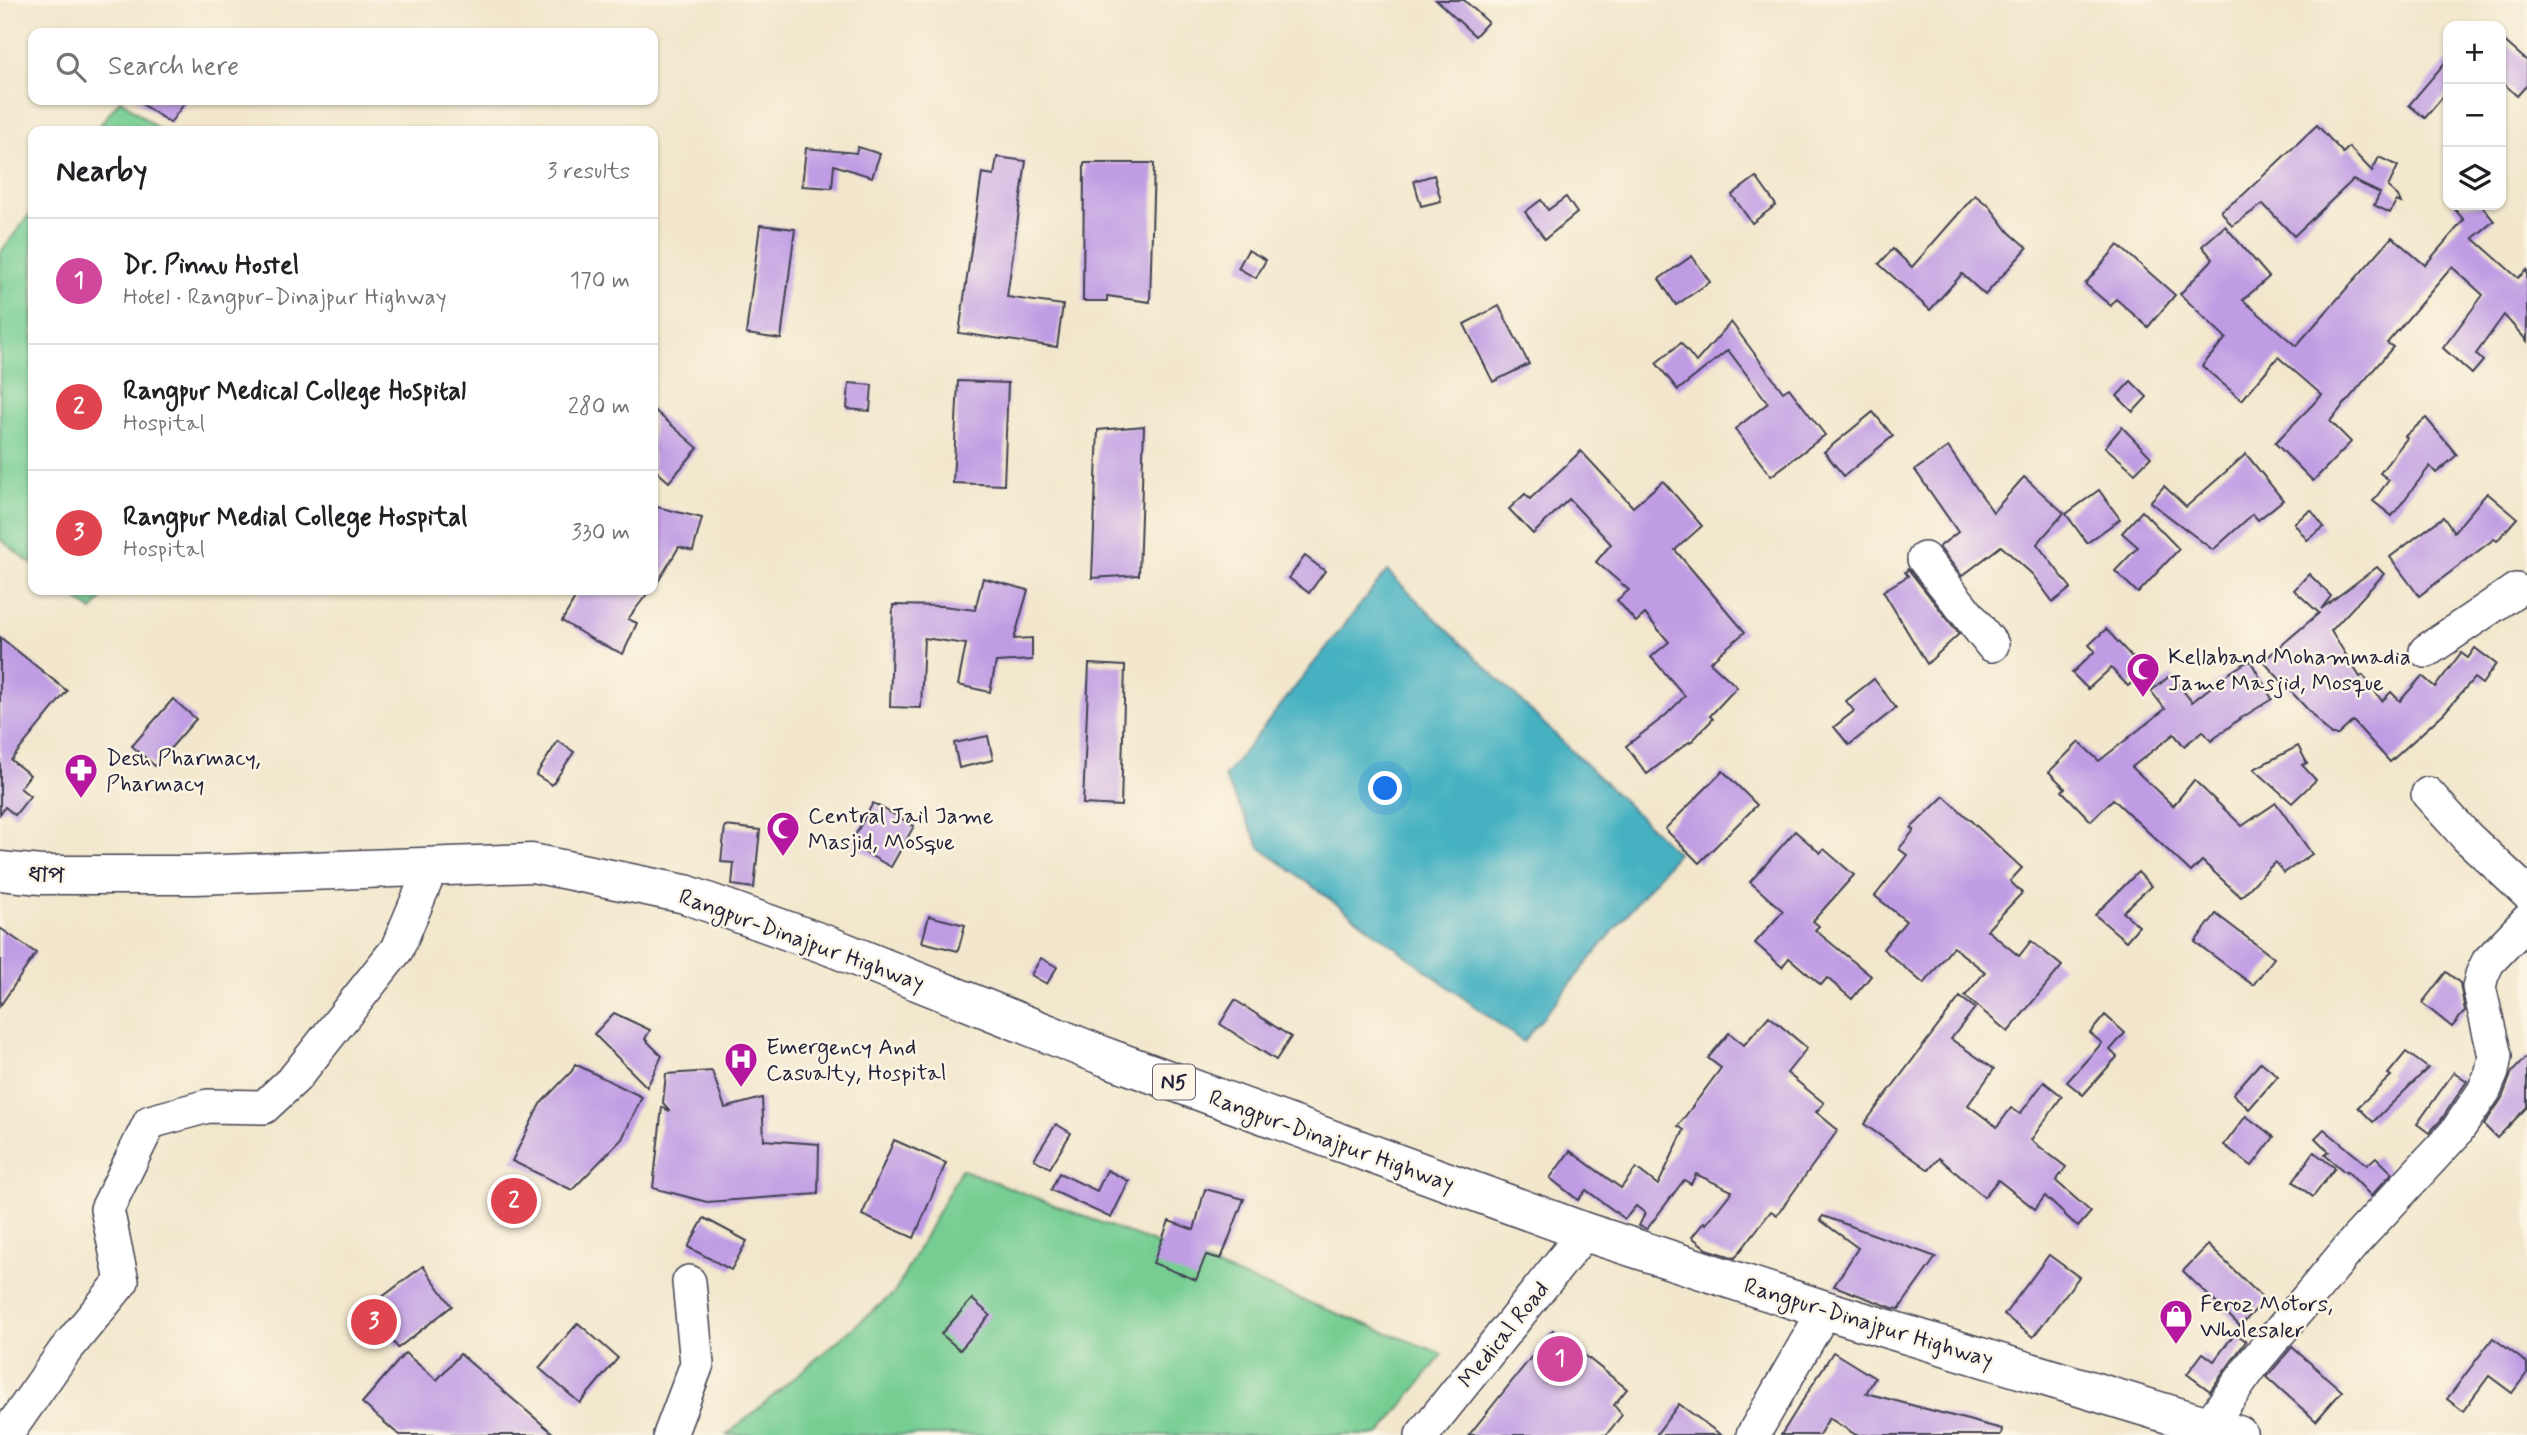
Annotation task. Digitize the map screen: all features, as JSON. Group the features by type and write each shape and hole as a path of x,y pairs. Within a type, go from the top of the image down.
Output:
{"highway":[{"name":"N5","path":"0,848 92,876"},
{"name":"Rangpur-Dinajpur Highway","path":"92,876 532,863 685,894 827,945 1106,1057 1585,1232 1825,1310 2223,1430"},
{"name":"ধাপ","path":"0,871 92,876"}],"street":[{"path":"1924,559 1992,645"},
{"path":"2426,651 2516,590"},
{"path":"2428,794 2467,837 2527,893"},
{"path":"6,1435 64,1352 122,1281 107,1209 150,1122 208,1106 264,1107 295,1078 397,949 432,866"},
{"path":"2223,1430 2255,1362 2356,1240 2456,1132 2484,1091 2495,1056 2479,987 2482,975 2488,962 2527,921"},
{"name":"Medical Road","path":"1422,1435 1585,1232"},
{"path":"670,1435 697,1364 689,1282"},
{"path":"1753,1435 1825,1310"}],"green space":[{"path":"116,105 127,105 155,126 99,126"},
{"path":"28,217 28,561 0,539 0,253"},
{"path":"71,595 105,595 92,611"},
{"path":"961,1169 1443,1354 1379,1435 727,1435 895,1292"}],"water":[{"path":"1387,571 1677,853 1523,1042 1261,848 1224,777"}],"building":[{"path":"1436,0 1464,0 1488,22 1475,36"},
{"path":"2506,42 2527,61 2527,85 2517,96 2506,86"},
{"path":"2443,65 2443,97 2425,118 2409,105"},
{"path":"143,105 183,105 170,123"},
{"path":"2317,125 2343,153 2349,147 2372,171 2379,157 2398,166 2388,187 2401,203 2396,201 2390,213 2374,205 2380,193 2353,180 2294,236 2263,204 2232,226 2221,211 2243,195"},
{"path":"858,147 880,154 872,177 834,165 832,188 802,186 806,148 856,153"},
{"path":"997,157 1026,161 1007,297 1063,305 1057,347 959,333 982,173 994,175"},
{"path":"1084,163 1154,163 1150,302 1107,296 1107,301 1083,301"},
{"path":"1434,175 1441,201 1421,206 1414,181"},
{"path":"1756,177 1776,205 1752,223 1732,195"},
{"path":"1975,195 1987,203 2009,232 2027,248 1985,295 1962,274 1930,310 1879,264 1893,249 1912,267"},
{"path":"1566,197 1577,213 1545,239 1525,212 1541,200 1548,210"},
{"path":"2455,210 2485,210 2494,221 2473,238 2518,278 2527,270 2527,341 2504,315 2476,354 2483,361 2472,374 2443,348 2483,295 2452,267 2387,343 2393,347 2330,421 2351,442 2313,481 2275,443 2322,395 2278,357 2242,400 2202,366 2226,338 2180,294 2213,259 2202,246 2225,226 2269,277 2243,300 2296,346 2392,237 2425,265 2464,220"},
{"path":"760,225 795,229 781,339 746,334"},
{"path":"2118,245 2175,295 2148,327 2116,299 2111,306 2085,284"},
{"path":"1248,250 1266,260 1256,278 1238,268"},
{"path":"1692,256 1710,282 1676,305 1659,279"},
{"path":"1499,306 1529,364 1493,382 1464,324"},
{"path":"1731,322 1783,392 1789,388 1825,435 1771,476 1735,429 1768,403 1728,350 1678,390 1656,363 1681,343 1696,362"},
{"path":"958,381 1008,383 1004,485 953,483"},
{"path":"2131,381 2147,397 2133,412 2117,396"},
{"path":"849,383 872,385 870,411 847,409"},
{"path":"1873,412 1893,436 1844,476 1824,452"},
{"path":"658,413 698,448 669,482 658,472"},
{"path":"2426,418 2457,455 2436,473 2430,466 2392,516 2373,501 2389,480 2380,473 2407,438 2405,436"},
{"path":"1144,426 1139,575 1092,578 1098,430"},
{"path":"2122,427 2151,457 2135,473 2105,447"},
{"path":"1948,447 1993,512 2024,477 2064,513 2037,544 2071,588 2053,602 2032,574 2001,546 1962,576 1939,547 1958,532 1915,470"},
{"path":"1581,451 1633,507 1663,481 1702,526 1675,550 1745,632 1710,662 1737,687 1710,716 1713,719 1690,743 1647,774 1626,746 1665,716 1685,696 1651,657 1669,642 1645,614 1636,622 1617,600 1629,590 1596,562 1611,544 1569,499 1533,534 1509,509 1525,494 1530,499"},
{"path":"2246,454 2283,500 2258,520 2253,514 2213,550 2150,502 2164,486 2186,507"},
{"path":"2099,490 2120,519 2087,543 2066,514"},
{"path":"2487,493 2517,518 2497,541 2494,539 2419,596 2390,557 2443,517 2454,532"},
{"path":"658,507 702,518 693,551 679,547 658,582"},
{"path":"2311,510 2324,527 2307,540 2294,523"},
{"path":"2142,511 2179,549 2138,593 2115,571 2138,547 2122,533"},
{"path":"1305,556 1325,571 1309,593 1289,578"},
{"path":"2377,567 2384,574 2331,631 2360,677 2363,675 2382,701 2391,692 2400,701 2422,676 2435,687 2461,653 2468,658 2475,648 2496,664 2482,684 2474,678 2444,713 2390,762 2353,721 2338,735 2331,735 2263,661 2319,613 2294,590 2309,574 2331,596 2321,609"},
{"path":"1908,569 1959,634 1927,664 1883,591 1908,576 1905,572"},
{"path":"983,578 1028,590 1014,639 1032,638 1032,660 996,662 990,692 958,685 966,644 924,638 921,708 890,707 893,605 975,610"},
{"path":"577,595 646,595 628,619 637,623 623,654 562,621"},
{"path":"2106,629 2145,671 2128,686 2111,668 2088,689 2072,673 2095,651 2089,645"},
{"path":"0,637 67,691 11,760 30,775 20,788 30,796 15,815 5,807 0,814"},
{"path":"2250,660 2272,699 2211,741 2203,731 2184,746 2174,734 2132,767 2173,806 2194,780 2242,826 2276,803 2312,854 2284,873 2275,862 2241,897 2202,861 2191,872 2113,799 2091,821 2062,791 2065,788 2049,772 2079,742 2099,761 2165,709 2151,691 2171,675 2192,702"},
{"path":"1089,664 1125,666 1121,806 1083,804"},
{"path":"1874,679 1896,708 1849,745 1834,727 1854,711 1846,701"},
{"path":"173,699 196,719 155,766 132,746"},
{"path":"988,736 993,760 959,768 954,743"},
{"path":"558,741 574,752 552,785 536,775"},
{"path":"2298,746 2307,763 2302,765 2316,780 2292,803 2254,769"},
{"path":"1723,771 1757,805 1699,863 1665,829"},
{"path":"1944,796 2022,868 2010,881 2022,893 1987,930 2019,956 2031,941 2062,966 2008,1032 1965,996 1985,972 1953,947 1924,984 1883,949 1906,921 1875,896 1907,855 1899,849 1914,830 1911,828"},
{"path":"873,803 914,826 891,867 850,844"},
{"path":"725,826 760,830 754,888 732,885 734,863 721,862"},
{"path":"1795,831 1820,853 1824,849 1854,875 1813,921 1819,926 1815,930 1871,976 1852,999 1827,978 1821,985 1789,958 1782,967 1755,943 1783,911 1750,882"},
{"path":"2138,872 2151,886 2123,912 2139,926 2126,941 2095,915"},
{"path":"2216,914 2274,958 2253,985 2195,942"},
{"path":"929,916 965,925 958,951 922,942"},
{"path":"0,928 36,953 0,1006"},
{"path":"1041,958 1057,967 1047,984 1031,975"},
{"path":"2446,972 2460,983 2465,1011 2452,1027 2422,1003"},
{"path":"1960,997 1975,1008 1951,1039 1994,1069 1968,1105 1997,1127 2011,1108 2020,1114 2044,1082 2062,1096 2031,1140 2066,1167 2056,1181 2091,1212 2078,1227 2045,1196 2035,1209 1998,1180 1984,1197 1939,1158 1929,1170 1864,1124"},
{"path":"1235,1000 1291,1037 1276,1060 1220,1024"},
{"path":"614,1013 650,1030 645,1039 662,1056 647,1087 594,1034"},
{"path":"2105,1015 2125,1033 2110,1050 2117,1057 2083,1095 2067,1082 2102,1043 2090,1033"},
{"path":"1769,1016 1807,1048 1787,1073 1824,1103 1816,1112 1838,1130 1777,1215 1771,1211 1735,1258 1707,1249 1692,1237 1732,1191 1696,1174 1691,1184 1684,1180 1647,1229 1639,1226 1645,1213 1636,1206 1625,1219 1586,1190 1578,1200 1550,1178 1570,1151 1621,1188 1636,1168 1658,1185 1684,1130 1678,1126 1721,1068 1708,1058 1729,1033 1744,1045"},
{"path":"2406,1052 2428,1068 2373,1122 2358,1107 2391,1076 2388,1074"},
{"path":"2527,1056 2527,1107 2497,1138 2484,1125 2502,1098 2512,1072"},
{"path":"2261,1062 2278,1076 2249,1109 2233,1094"},
{"path":"575,1064 642,1097 622,1139 572,1190 512,1161 540,1104 572,1071"},
{"path":"712,1071 725,1108 762,1098 764,1140 819,1144 818,1194 707,1202 653,1188 662,1107 670,1111 663,1103 666,1074"},
{"path":"2454,1072 2467,1081 2429,1133 2417,1124"},
{"path":"2246,1116 2274,1137 2252,1166 2224,1145"},
{"path":"1056,1124 1071,1133 1050,1168 1034,1159"},
{"path":"2324,1129 2367,1165 2376,1157 2392,1173 2371,1196 2347,1171 2346,1173 2325,1155 2329,1152 2315,1138"},
{"path":"894,1140 946,1163 914,1238 862,1215"},
{"path":"2314,1152 2335,1168 2313,1197 2293,1181"},
{"path":"1107,1170 1129,1181 1111,1218 1051,1190 1059,1173 1097,1191"},
{"path":"1205,1189 1244,1199 1221,1259 1206,1255 1196,1280 1153,1263 1169,1221 1194,1230"},
{"path":"1823,1216 1936,1257 1899,1309 1893,1308 1834,1286 1858,1248 1820,1220"},
{"path":"704,1218 747,1241 731,1270 688,1247"},
{"path":"2208,1245 2265,1300 2240,1326 2183,1271"},
{"path":"2049,1255 2079,1277 2033,1337 2004,1315"},
{"path":"423,1266 452,1306 398,1348 368,1308"},
{"path":"972,1299 990,1315 960,1350 941,1334"},
{"path":"578,1323 618,1358 580,1403 539,1368"},
{"path":"1553,1330 1627,1389 1614,1405 1622,1415 1606,1435 1469,1435"},
{"path":"2235,1333 2246,1341 2210,1391 2187,1374 2203,1353 2214,1361"},
{"path":"2493,1338 2527,1363 2527,1373 2512,1393 2489,1376 2463,1411 2447,1399"},
{"path":"2292,1347 2342,1391 2316,1421 2267,1377"},
{"path":"1833,1352 1875,1378 1866,1393 2002,1429 2001,1435 1856,1435 1829,1418 1819,1435 1781,1435"},
{"path":"405,1353 437,1380 460,1354 555,1435 399,1435 362,1403"},
{"path":"1679,1404 1721,1435 1656,1435"}],"place":[{"name":"Kellaband Mohammadia Jame Masjid, Mosque","path":"2143,699"},
{"name":"Desh Pharmacy, Pharmacy","path":"81,800"},
{"name":"Central Jail Jame Masjid, Mosque","path":"783,858"},
{"name":"Emergency And Casualty, Hospital","path":"741,1089"},
{"name":"Rangpur Medical College Hospital","path":"514,1201"},
{"name":"Rangpur Medial College Hospital","path":"374,1322"},
{"name":"Feroz Motors, Wholesaler","path":"2176,1346"},
{"name":"Dr. Pinnu Hostel","path":"1560,1359"}]}
